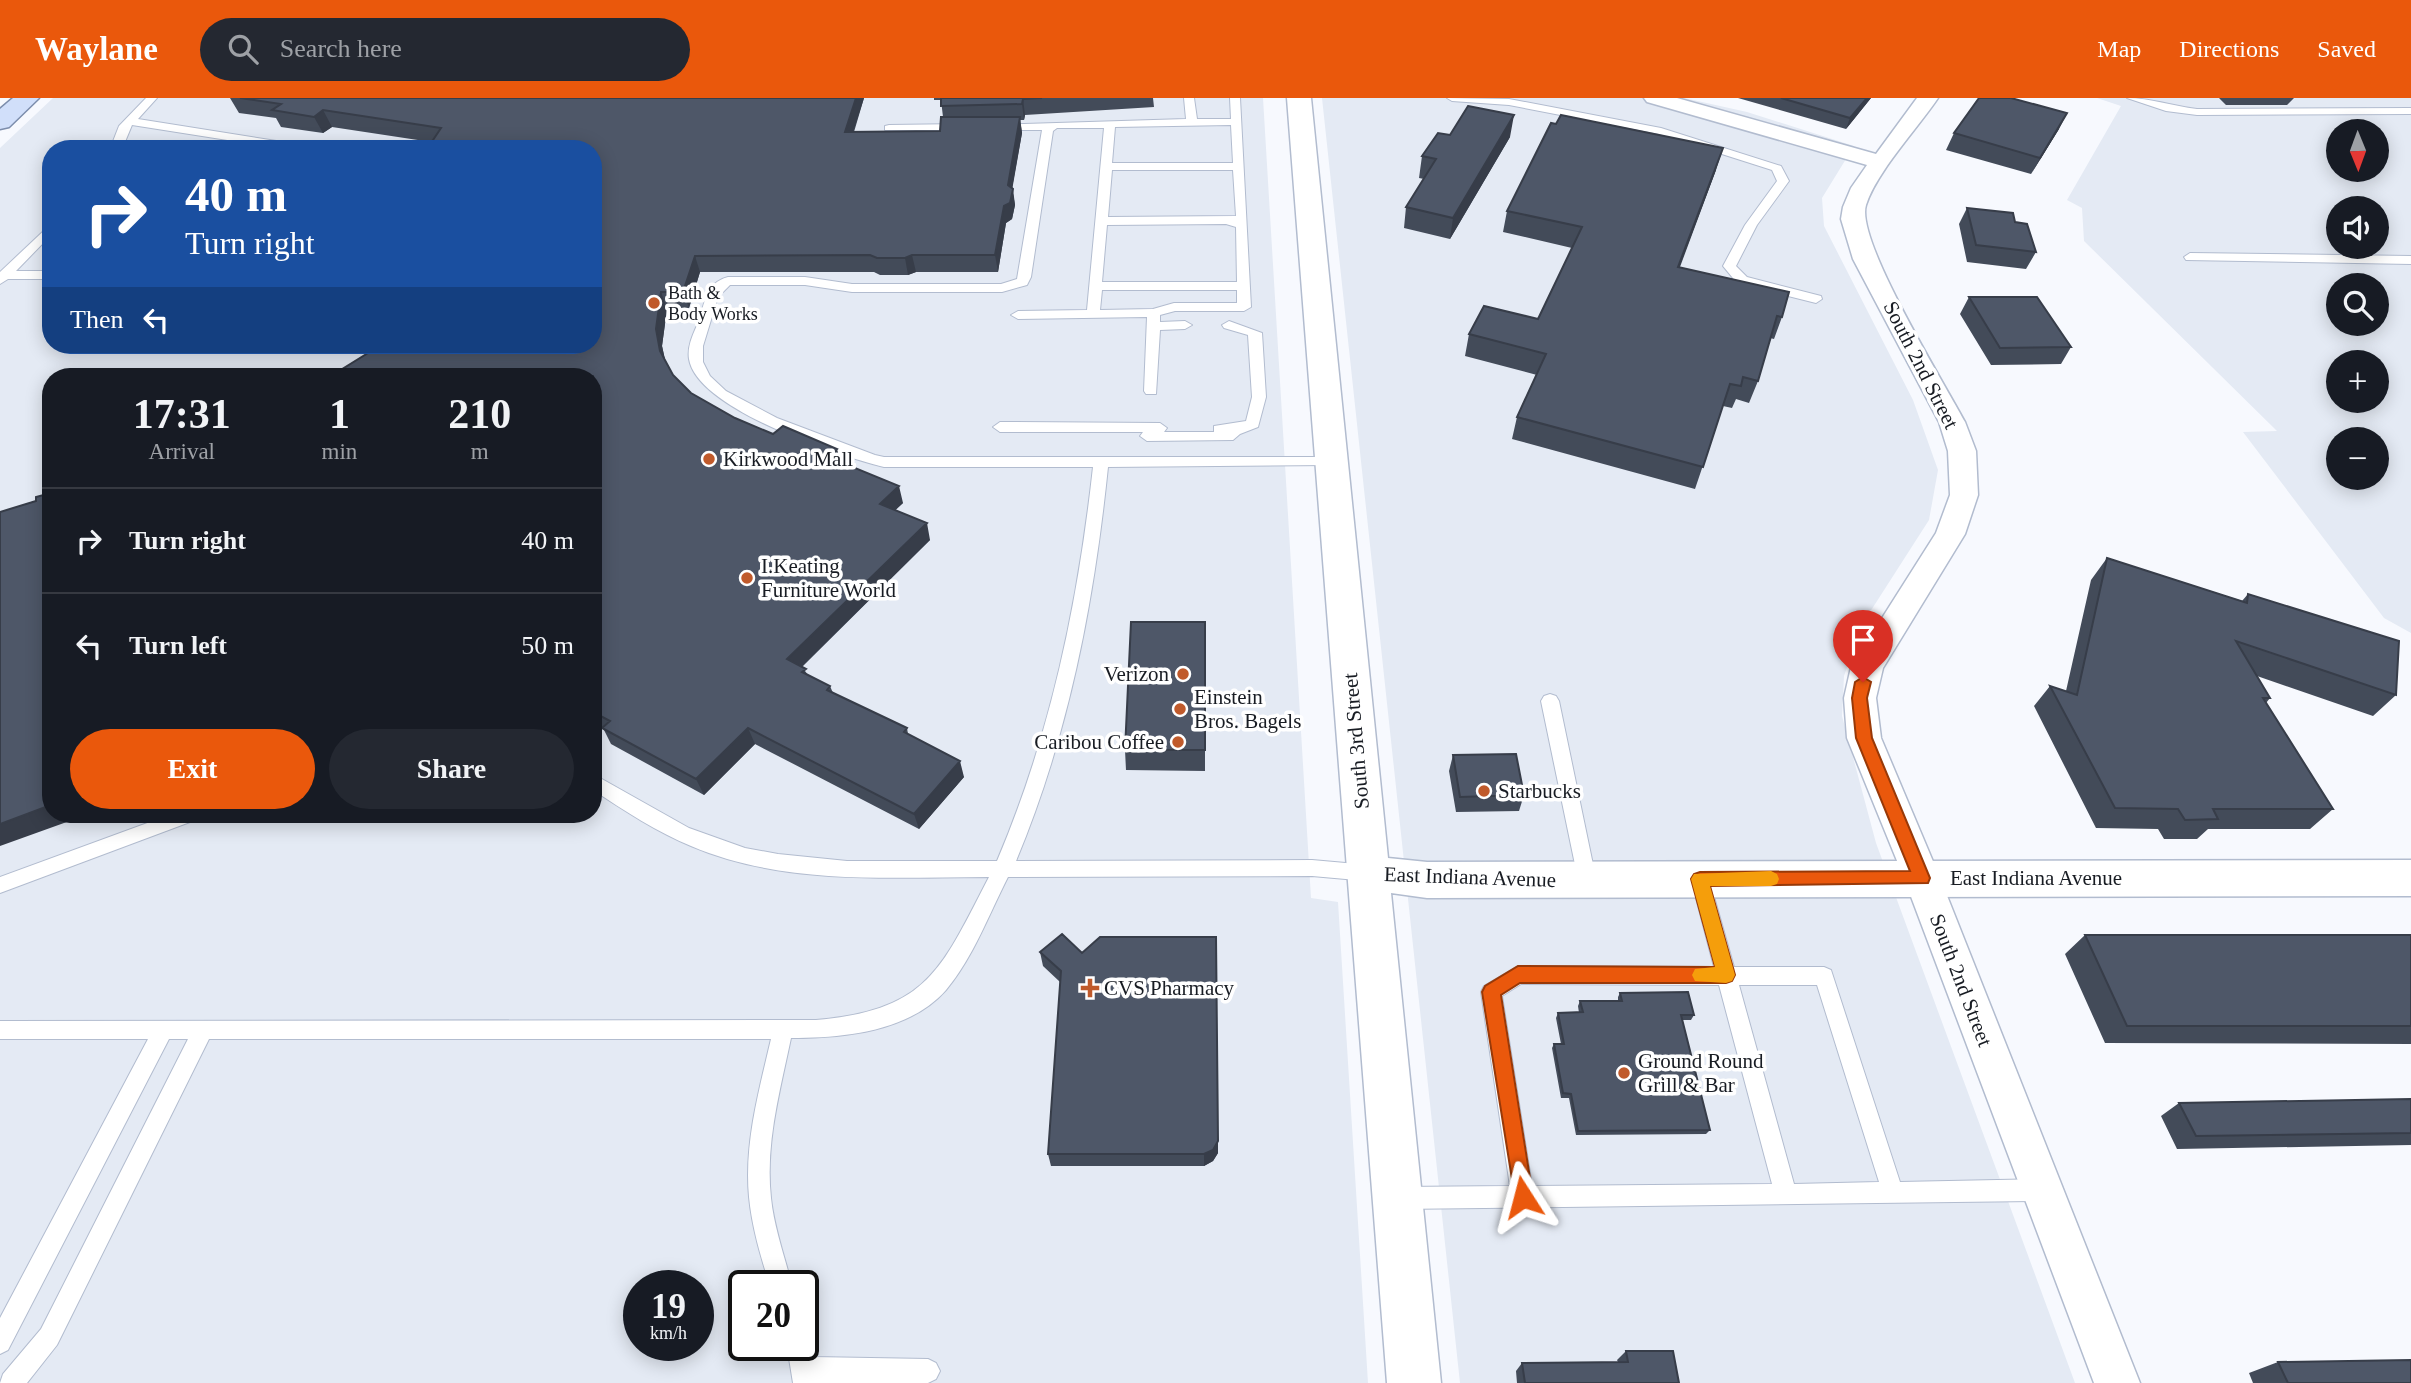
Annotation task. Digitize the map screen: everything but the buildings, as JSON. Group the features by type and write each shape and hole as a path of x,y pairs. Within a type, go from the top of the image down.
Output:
{"main road":[{"path":"0,122 27,98"}],"street":[{"name":"South 3rd Street","path":"1298,98 1414,1383"},
{"path":"1654,98 1880,162"},
{"name":"South 2nd Street","path":"1928,98 1857,197 1853,219 1865,259 1947,410 1962,451 1964,495 1956,521 1867,667 1860,698 1864,738 1922,878 2117,1383"},
{"name":"East Indiana Avenue","path":"1368,873 1427,880 2411,878"}],"lane":[{"path":"117,140 129,121 152,98"},
{"path":"1189,98 1192,122"},
{"path":"1154,319 1174,307 1244,307 1235,98"},
{"path":"1452,98 1509,102 1661,131 1777,168 1783,181 1756,218 1729,266 1742,280 1816,299"},
{"path":"2132,98 2166,108 2197,112 2411,111"},
{"path":"2345,98 2359,111"},
{"path":"129,121 250,140"},
{"path":"983,127 1050,127 1066,122 1236,122"},
{"path":"1093,315 1110,123"},
{"path":"889,128 970,127"},
{"path":"1050,127 1022,282 1002,288 852,288 805,281 728,281 715,290 696,348 696,362 700,374 710,387 733,403 870,459 899,463 1331,460"},
{"path":"1104,167 1239,166"},
{"path":"1101,220 1242,220"},
{"path":"2,277 42,238"},
{"path":"2190,257 2411,260"},
{"path":"2,277 42,275"},
{"path":"1096,286 1244,286"},
{"path":"1018,315 1093,315 1154,319 1185,325"},
{"path":"1151,391 1154,319"},
{"path":"1120,428 1149,437 1228,437 1253,424 1259,397 1255,333 1229,325"},
{"path":"1000,427 1160,428"},
{"path":"1219,429 1240,429"},
{"path":"0,1030 783,1029 842,1027 891,1015 922,997 947,972 1003,869 1045,767 1062,704 1087,569 1101,463"},
{"path":"1550,701 1587,879"},
{"path":"602,787 691,838 743,855 800,863 867,869 1312,868 1368,873"},
{"path":"0,885 168,823"},
{"path":"1700,879 1786,1195"},
{"path":"1523,1197 1491,992 1518,975 1824,976 1893,1193"},
{"path":"0,1342 164,1029"},
{"path":"12,1383 49,1337 204,1029"},
{"path":"777,1270 763,1218 759,1159 783,1029"},
{"path":"1397,1198 2043,1190"},
{"path":"803,1366 928,1371"}],"shaded area":[{"name":"Kirkwood Mall","path":"53,98 1263,98 1311,898 1338,902 1368,1383 0,1383 0,148"},
{"path":"1322,98 1684,98 1747,112 1854,146 1822,198 1824,226 1913,400 1938,470 1929,520 1861,626 1844,676 1842,716 1876,843 2075,1383 1460,1383"},
{"path":"2097,98 2411,98 2411,633 2384,618 2243,432 2277,431 2084,241 2082,208 2067,200 2121,106"}],"slow traffic":[{"path":"1701,975 1726,975 1700,879 1771,879"}],"place":[{"name":"Bath & Body Works","path":"654,303"},
{"name":"Kirkwood Mall","path":"709,459"},
{"name":"I.Keating Furniture World","path":"747,578"},
{"name":"Verizon","path":"1183,674"},
{"name":"Einstein Bros. Bagels","path":"1180,709"},
{"name":"Caribou Coffee","path":"1178,742"},
{"name":"Starbucks","path":"1484,791"},
{"name":"CVS Pharmacy","path":"1090,988"},
{"name":"Ground Round Grill & Bar","path":"1624,1073"}],"route":[{"path":"1523,1197 1491,992 1518,975 1726,975 1700,879 1922,878 1864,738 1860,698 1863,682"}]}
